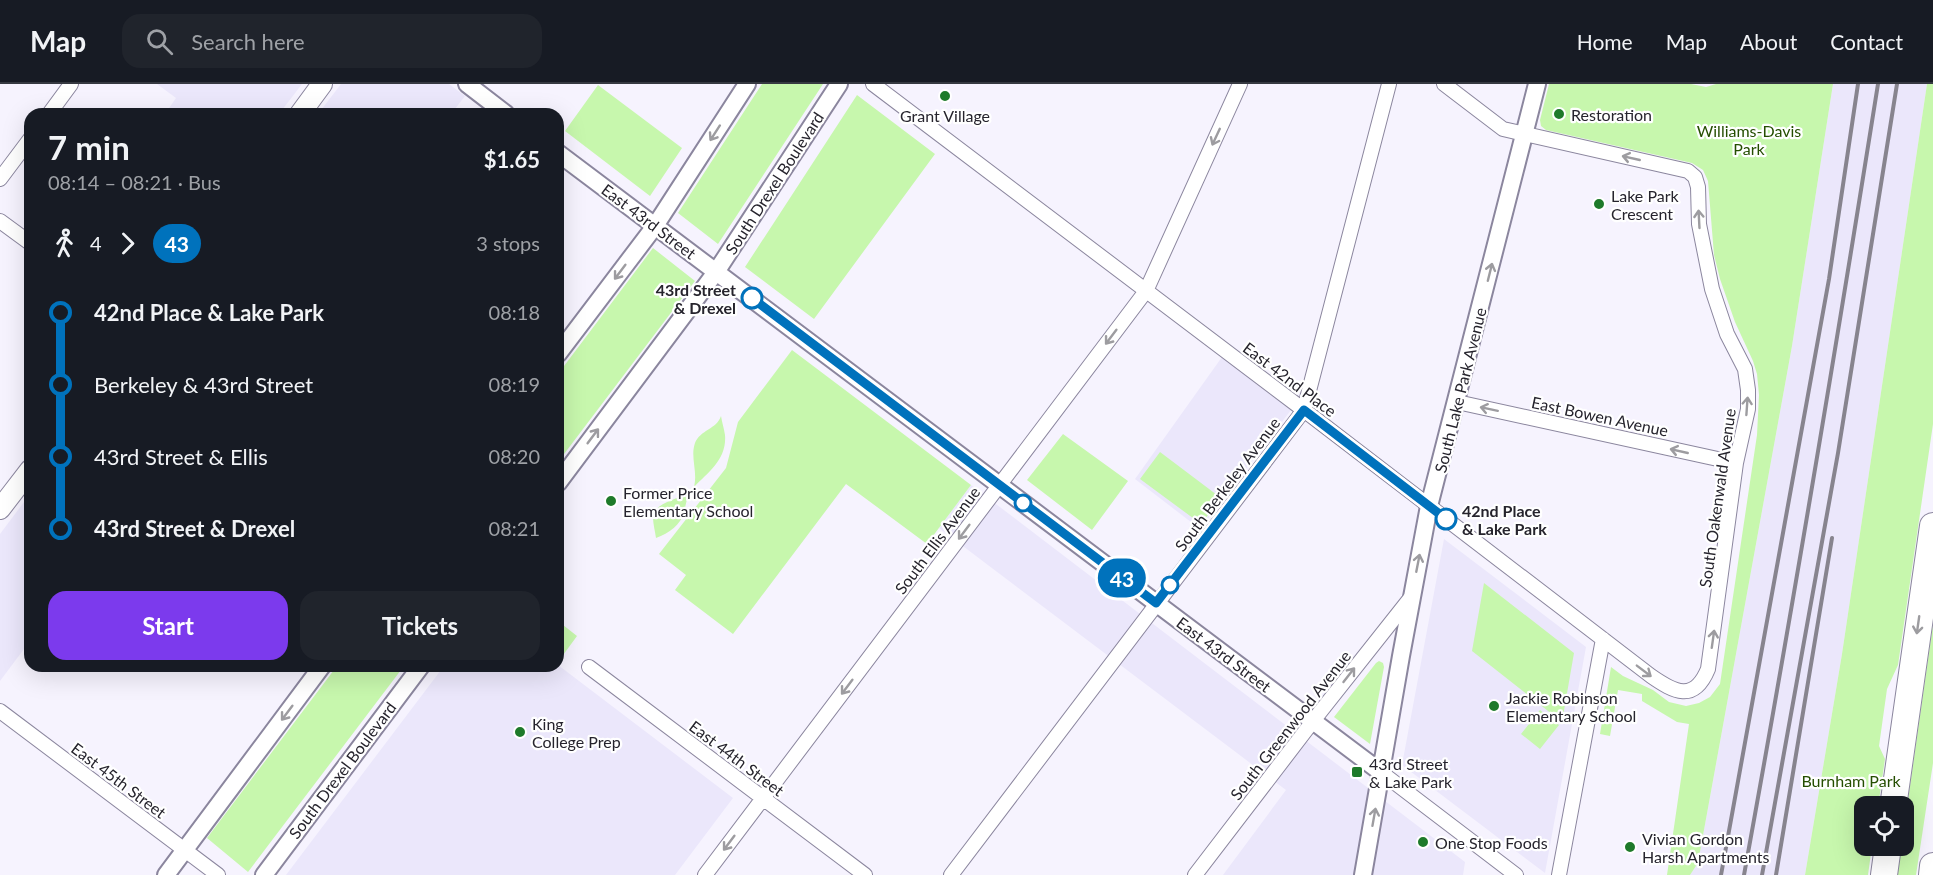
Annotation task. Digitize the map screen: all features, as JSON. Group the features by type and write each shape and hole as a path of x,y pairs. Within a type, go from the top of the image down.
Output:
{"highway":[{"path":"1895,796 1933,526"},
{"path":"1884,875 1887,856"},
{"path":"1932,875 1933,866"}],"main road":[{"path":"304,108 322,84"},
{"path":"0,509 24,478"}],"street":[{"path":"53,108 71,84"},
{"path":"467,84 498,108"},
{"path":"564,346 655,226 747,84"},
{"name":"South Drexel Boulevard","path":"564,475 716,272 839,84"},
{"name":"East 42nd Place","path":"873,84 1603,639 1668,687 1685,692 1690,689"},
{"name":"South Ellis Avenue","path":"705,875 1146,291 1240,84"},
{"name":"South Berkeley Avenue","path":"951,875 1304,410 1389,84"},
{"path":"1444,84 1503,129 1524,134"},
{"name":"South Lake Park Avenue","path":"1363,875 1429,506 1537,84"},
{"name":"South Oakenwald Avenue","path":"1524,134 1688,171 1695,177 1698,187 1699,224 1712,289 1727,334 1744,369 1748,390 1748,410 1736,463 1710,663 1704,679 1690,689"},
{"path":"0,179 24,147"},
{"name":"East 43rd Street","path":"564,158 1516,875"},
{"path":"0,221 24,239"},
{"name":"East Bowen Avenue","path":"1457,402 1736,463"},
{"name":"South Greenwood Avenue","path":"1195,875 1412,596"},
{"path":"1559,875 1603,639"},
{"name":"East 44th Street","path":"589,667 865,875"},
{"path":"166,875 318,672"},
{"name":"South Drexel Boulevard","path":"264,875 416,672"},
{"name":"East 45th Street","path":"0,711 218,875"}],"shaded area":[{"path":"157,84 302,84 284,108 169,108 176,98"},
{"path":"341,84 449,84 465,96 456,108 323,108"},
{"path":"1833,84 1927,84 1842,654 1805,875 1690,875 1698,863 1792,346"},
{"path":"1222,357 1291,410 1200,529 1135,479"},
{"path":"971,485 1465,862 1463,875 1223,875 1286,790 939,528"},
{"path":"24,502 24,649 0,681 0,534"},
{"name":"Jackie Robinson Elementary School","path":"1444,539 1586,647 1545,873 1402,765"},
{"name":"King College Prep","path":"564,670 733,798 675,875 286,875 439,672 564,672"}],"green space":[{"path":"762,84 823,84 718,244 678,213"},
{"name":"Williams-Davis Park","path":"1549,84 1691,84 1706,87 1716,84 1833,84 1792,346 1698,863 1690,875 1667,875 1689,724 1677,722 1642,701 1642,694 1618,690 1610,736 1600,734 1611,667 1623,676 1653,690 1669,702 1686,706 1710,697 1720,684 1757,435 1759,395 1757,374 1720,279 1714,255 1708,181 1703,170 1692,163 1546,130 1541,126 1540,120"},
{"name":"Burnham Park","path":"1927,84 1933,84 1933,424 1898,665 1887,689 1879,746 1885,759 1880,796 1854,796 1854,856 1871,856 1868,875 1805,875 1842,654"},
{"path":"598,85 682,148 650,196 565,131"},
{"path":"857,95 935,154 814,319 745,267"},
{"path":"653,248 695,281 564,454 564,366"},
{"path":"792,350 971,485 927,544 846,484 733,634 675,590 686,575 659,554 726,468 738,422"},
{"path":"721,416 725,435 723,451 716,464 694,487 695,443 701,435 716,424"},
{"path":"1063,434 1128,481 1092,530 1027,480"},
{"path":"1160,452 1221,498 1201,524 1140,479"},
{"path":"690,493 677,525 656,538 653,517 658,508 662,504"},
{"path":"1484,583 1574,653 1562,722 1472,651"},
{"path":"1933,624 1933,763 1916,875 1897,875 1900,856 1914,856 1914,796 1909,796"},
{"path":"564,626 577,636 564,654"},
{"path":"1379,661 1384,667 1370,744 1334,717"},
{"path":"332,672 399,672 248,872 207,838"},
{"path":"1540,710 1559,725 1540,749 1521,734"}],"railway":[{"path":"1721,875 1829,279 1858,84"},
{"path":"1744,875 1813,480 1878,84"},
{"path":"1762,875 1838,453 1897,84"},
{"path":"1776,875 1832,538"}],"bus line":[{"name":"43","path":"752,298 1156,603 1304,410 1446,519"}],"place":[{"name":"Grant Village","path":"945,96"},
{"name":"Restoration","path":"1559,114"},
{"name":"Lake Park Crescent","path":"1599,204"},
{"name":"43rd Street & Drexel","path":"752,298"},
{"name":"Former Price Elementary School","path":"611,501"},
{"name":"42nd Place & Lake Park","path":"1446,519"},
{"name":"Jackie Robinson Elementary School","path":"1494,706"},
{"name":"King College Prep","path":"520,732"},
{"name":"43rd Street & Lake Park","path":"1357,772"},
{"name":"One Stop Foods","path":"1423,842"},
{"name":"Vivian Gordon Harsh Apartments","path":"1630,847"}]}
